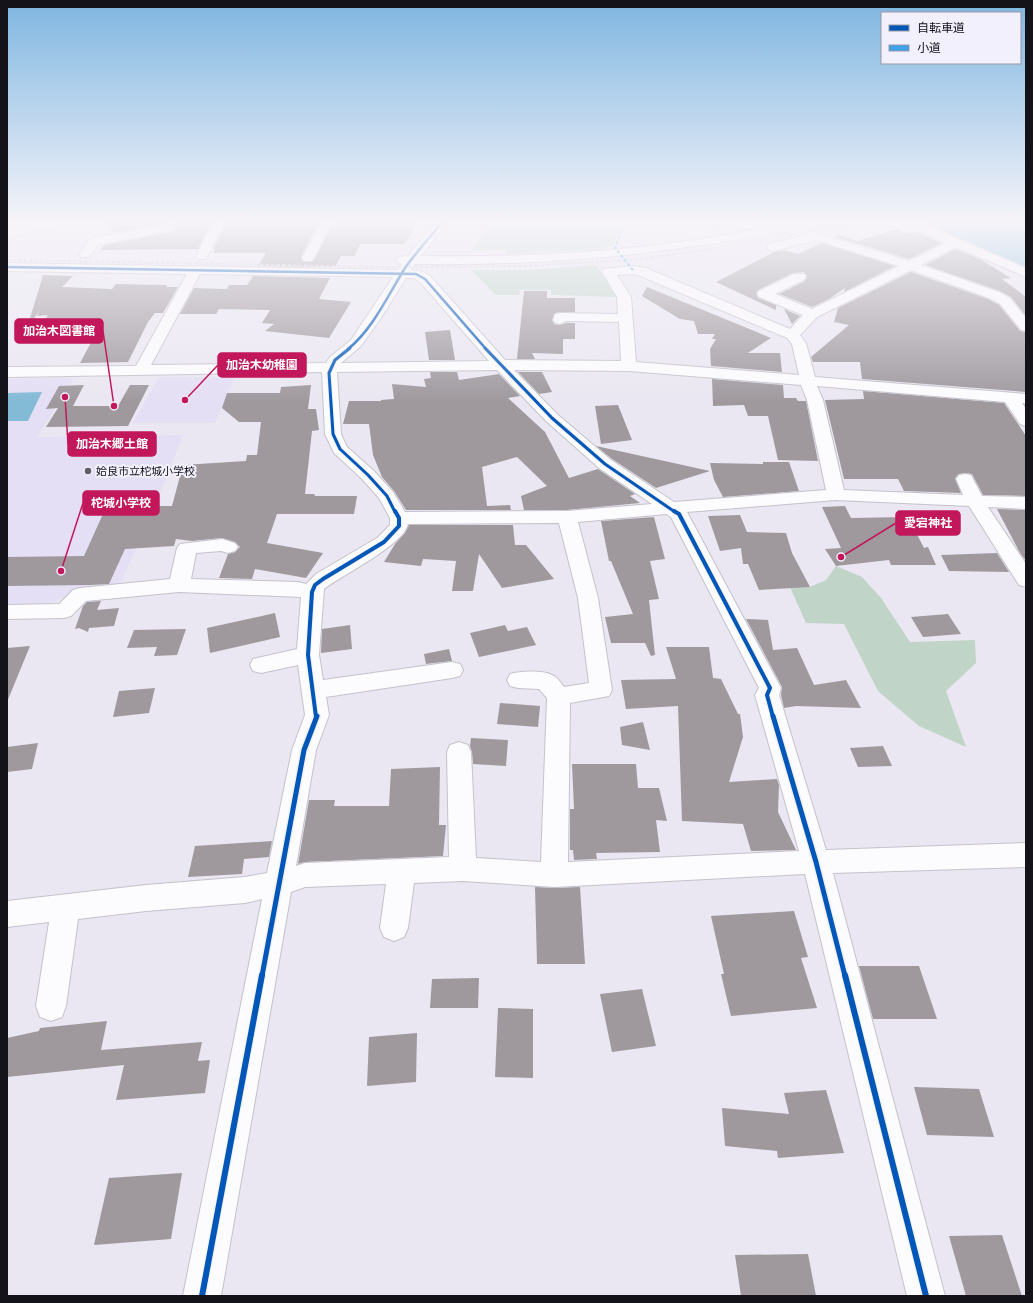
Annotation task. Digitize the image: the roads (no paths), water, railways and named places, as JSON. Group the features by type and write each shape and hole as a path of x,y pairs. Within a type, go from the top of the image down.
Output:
{"street":[{"path":"140,370 190,281"},
{"path":"202,1296 304,750 317,715 308,655 312,592 315,585 384,542 399,526 399,518 386,496 368,475 340,448 333,434 329,373 335,360 356,343 398,281"},
{"path":"427,281 500,365 552,418 605,464 679,514 770,688 768,695 816,862 926,1296"},
{"path":"614,281 624,297 629,366"},
{"path":"664,281 792,335 799,343 807,380 815,400 836,495"},
{"path":"791,281 764,294 812,314"},
{"path":"792,335 812,314 878,281"},
{"path":"954,281 994,295 1005,301 1026,327"},
{"path":"560,320 560,317 626,318"},
{"path":"7,372 500,365 629,366 1026,399"},
{"path":"1010,398 1026,421"},
{"path":"965,479 976,502 1026,580"},
{"path":"399,518 448,519 567,517 669,507 836,495 1026,503"},
{"path":"559,696 601,690 588,598 567,517"},
{"path":"179,585 187,548 222,545 228,547"},
{"path":"7,612 64,611 80,595 179,585 298,589 312,592"},
{"path":"261,665 308,655"},
{"path":"314,690 452,670"},
{"path":"518,680 545,681 559,696 554,876"},
{"path":"459,752 463,869"},
{"path":"7,914 146,898 246,890 305,876 463,869 554,876 816,862 1026,855"},
{"path":"394,928 402,871"},
{"path":"51,1006 66,907"}],"water":[{"path":"42,392 28,421 7,421 7,393"}],"place":[{"name":"加治木郷土館","path":"65,397"},
{"name":"加治木幼稚園","path":"185,400"},
{"name":"加治木図書館","path":"114,406"},
{"name":"姶良市立柁城小学校","path":"88,471"},
{"name":"愛宕神社","path":"841,557"},
{"name":"柁城小学校","path":"61,571"}]}
